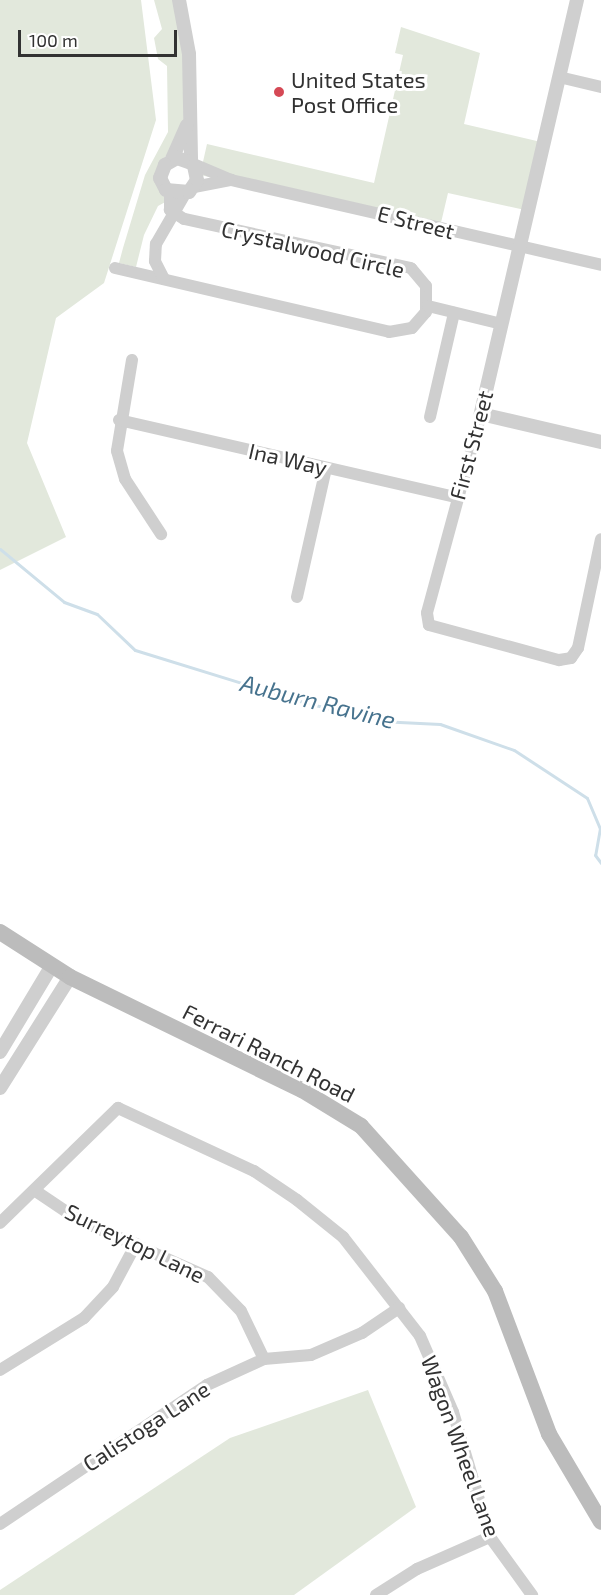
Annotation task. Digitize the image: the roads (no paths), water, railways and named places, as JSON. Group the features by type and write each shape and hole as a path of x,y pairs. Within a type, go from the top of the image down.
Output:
{"main road":[{"name":"Ferrari Ranch Road","path":"0,932 70,978 302,1090 361,1126 461,1236 495,1291 549,1434 601,1522"}],"street":[{"path":"164,279 154,252 190,190 193,165 188,123 189,54 179,0"},
{"name":"First Street","path":"577,0 481,414 456,497 427,613 429,625 439,632 559,660 571,658 578,648 601,539"},
{"path":"559,77 601,87"},
{"path":"174,216 170,193 160,178 172,159 188,123"},
{"path":"172,159 193,165"},
{"name":"E Street","path":"193,165 231,180 601,265"},
{"name":"E Street","path":"190,190 231,180"},
{"path":"170,193 190,190"},
{"name":"Crystalwood Circle","path":"174,216 405,266 424,280 428,306"},
{"path":"115,268 389,332 418,324 428,306 502,324"},
{"path":"430,417 454,313"},
{"path":"132,360 119,420 117,451 125,479 161,534"},
{"path":"481,414 601,442"},
{"name":"Ina Way","path":"119,420 456,497"},
{"path":"297,597 326,468"},
{"path":"0,1052 51,967"},
{"path":"0,1088 70,978"},
{"name":"Wagon Wheel Lane","path":"0,1223 38,1192 112,1109 127,1109 254,1171 297,1200 343,1237 399,1308 437,1373 490,1537 532,1595"},
{"name":"Surreytop Lane","path":"38,1192 77,1219 208,1277 229,1294 264,1359"},
{"path":"0,1370 84,1318 113,1287 136,1244"},
{"name":"Calistoga Lane","path":"0,1524 176,1401 264,1359 310,1355 362,1333 399,1308"},
{"path":"376,1595 417,1569 490,1537"}],"waterway":[{"name":"Auburn Ravine","path":"0,549 64,602 97,614 135,650 303,702 379,721 440,724 514,750 587,798 600,828 595,855 601,863"}],"place":[{"name":"United States Post Office","path":"279,92"}]}
